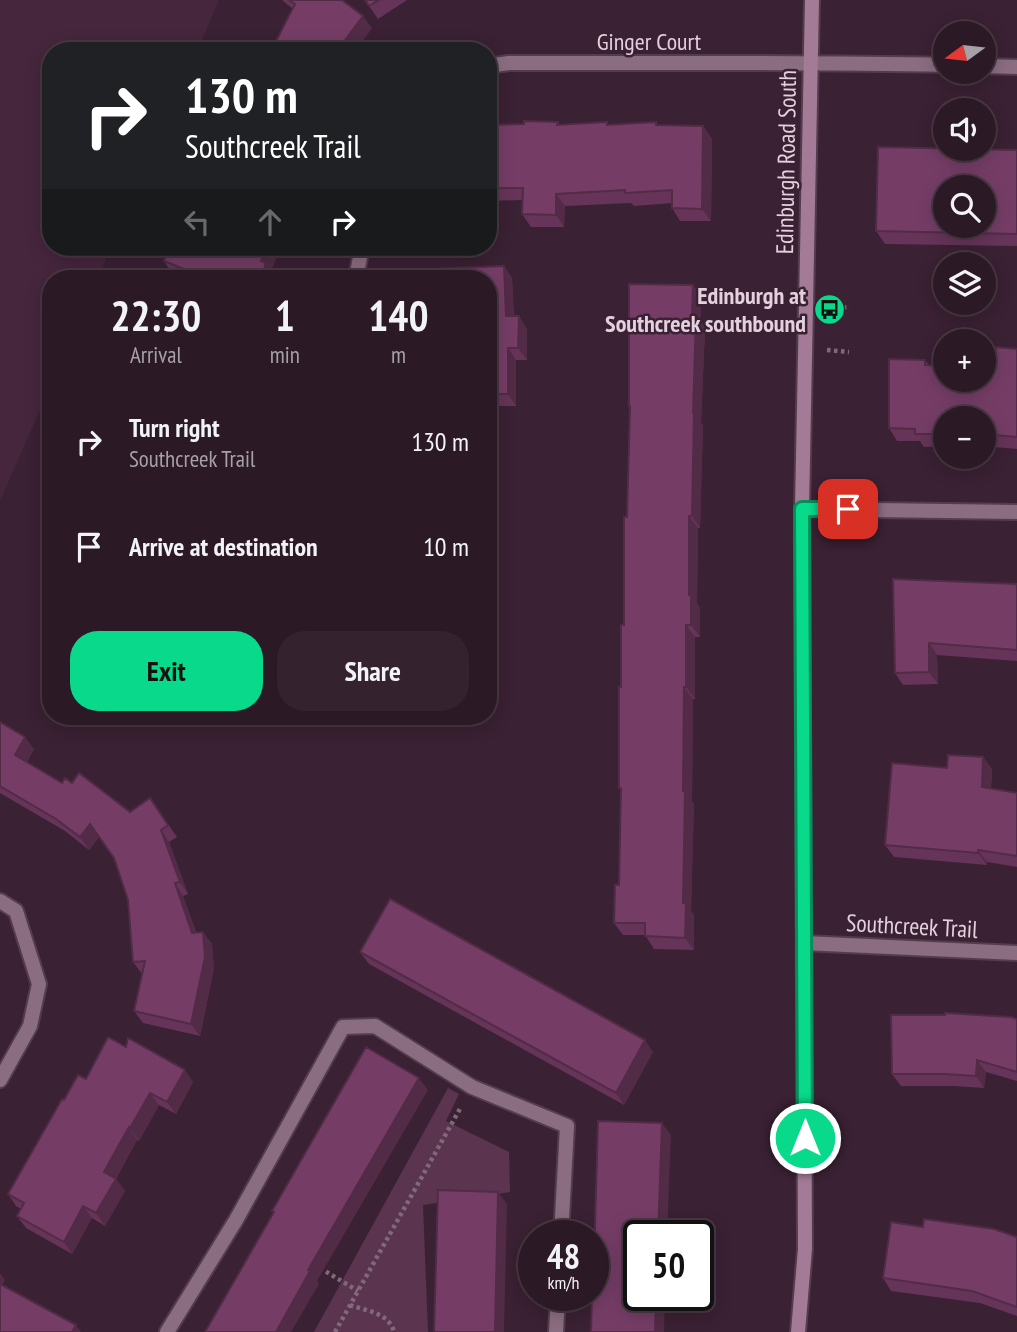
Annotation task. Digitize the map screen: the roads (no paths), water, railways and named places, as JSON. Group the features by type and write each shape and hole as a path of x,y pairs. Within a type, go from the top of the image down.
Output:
{"main road":[{"name":"Edinburgh Road South","path":"798,1332 805,1249 802,509 812,0"}],"street":[{"name":"Ginger Court","path":"497,65 811,62 933,65"},
{"path":"996,66 1017,66"},
{"path":"802,509 1017,512"},
{"path":"0,901 16,911 39,984 30,1026 0,1080"},
{"name":"Southcreek Trail","path":"804,943 1017,953"},
{"path":"167,1332 236,1220 343,1027 375,1026 472,1087 566,1126 562,1220"},
{"path":"556,1332 557,1311"}],"place":[{"name":"Edinburgh at Southcreek southbound","path":"829,309"}]}
